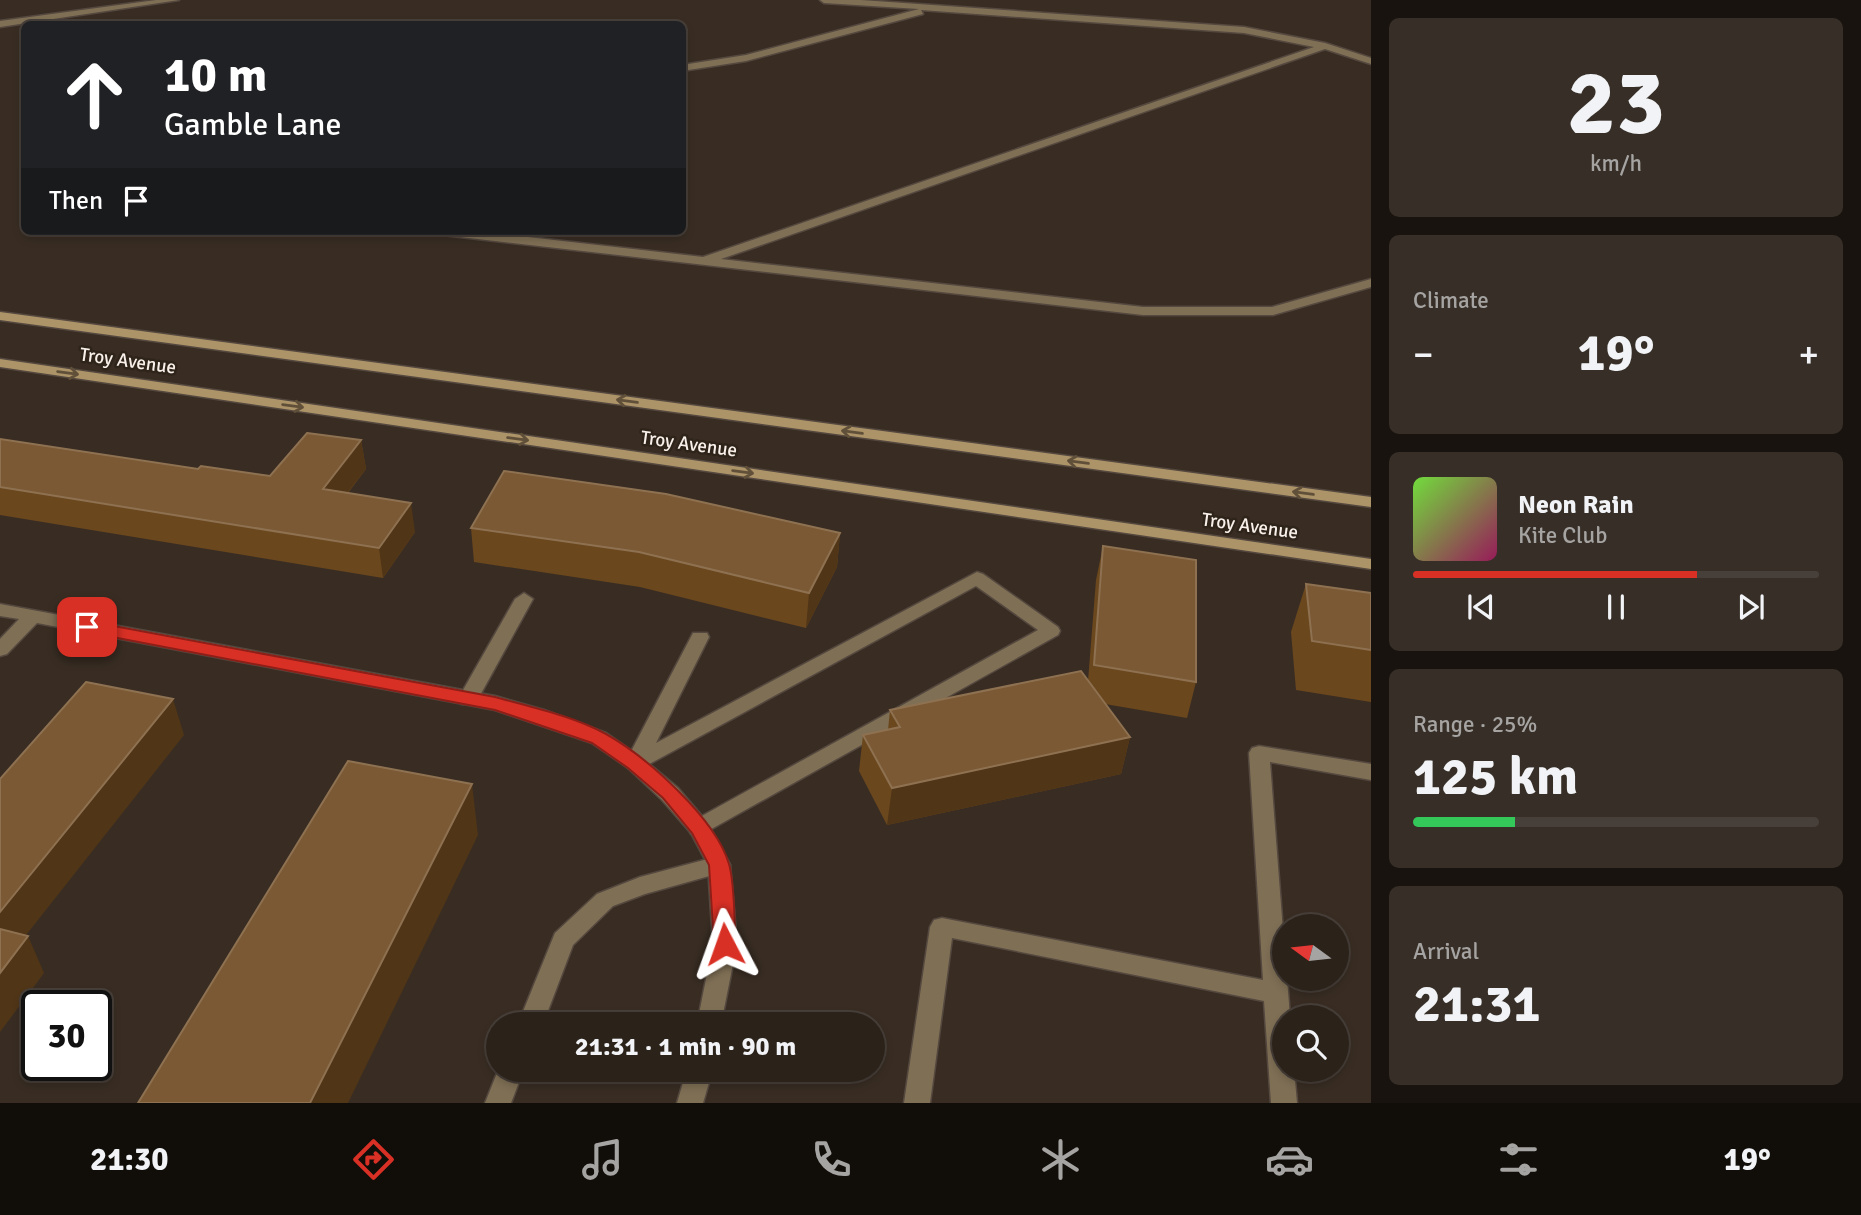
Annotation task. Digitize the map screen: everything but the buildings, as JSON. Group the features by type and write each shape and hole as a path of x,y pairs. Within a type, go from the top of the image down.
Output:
{"main road":[{"name":"Troy Avenue","path":"0,316 1371,502"},
{"name":"Troy Avenue","path":"0,363 1371,564"}],"street":[{"path":"23,21 175,0"},
{"path":"824,0 1244,30 1325,46 1371,61"},
{"path":"686,67 746,58 933,9"},
{"path":"1,24 21,21"},
{"path":"701,261 1325,46"},
{"path":"477,235 1143,311 1273,311 1371,283"},
{"path":"635,763 977,578 1051,631 699,828"},
{"path":"468,699 524,599"},
{"path":"0,610 468,699 537,715 599,738 635,763 670,793 699,828 719,864 725,944 711,1012"},
{"path":"0,650 33,616"},
{"path":"635,763 701,638"},
{"path":"1284,1103 1259,753 1371,772"},
{"path":"535,1012 563,940 606,900 719,864"},
{"path":"918,1103 942,927 1276,993"},
{"path":"498,1103 506,1082"},
{"path":"690,1103 696,1082"}],"route":[{"path":"87,627 495,703 599,738 635,763 670,793 699,828 719,864 725,944"}]}
